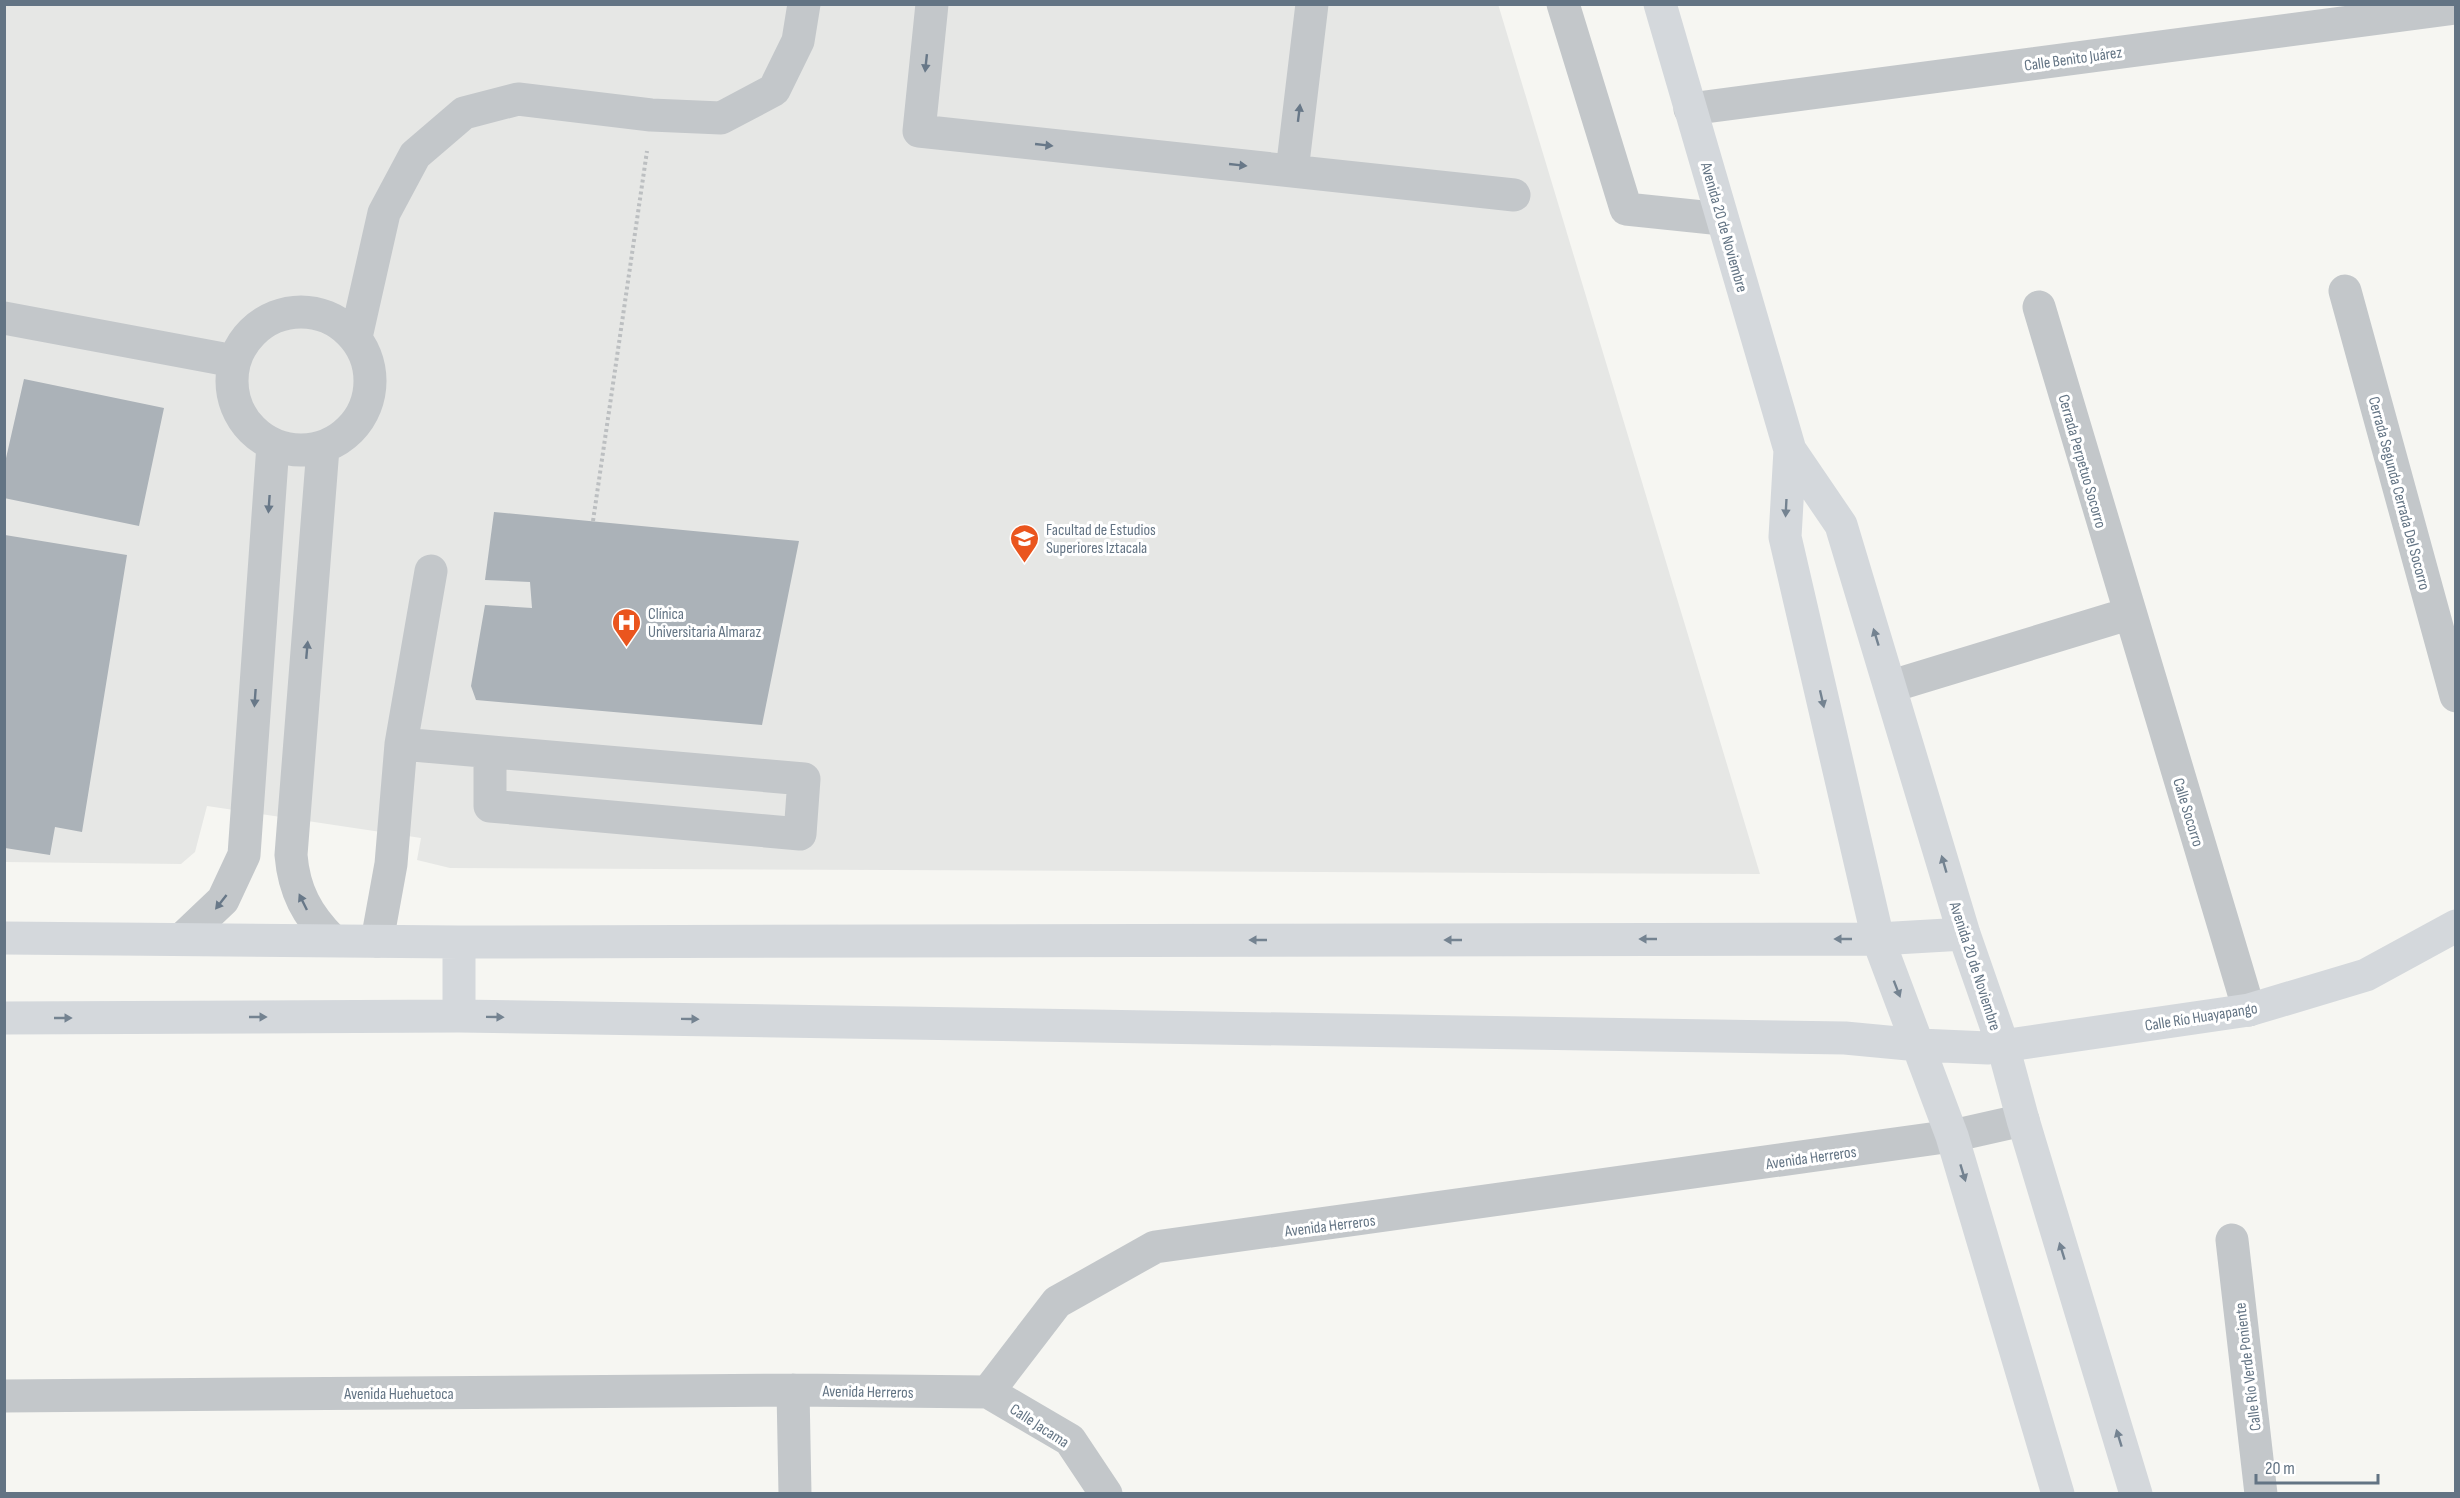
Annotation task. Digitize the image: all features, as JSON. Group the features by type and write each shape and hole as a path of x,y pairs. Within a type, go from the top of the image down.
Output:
{"main road":[{"name":"Avenida 20 de Noviembre","path":"1660,4 1790,450 1841,525 1892,686 1964,934 2003,1046 2023,1120 2136,1494"},
{"name":"Avenida 20 de Noviembre","path":"1790,450 1785,537 1878,939 1952,1136 2058,1494"},
{"name":"Calle Río Huayapango","path":"4,1018 459,1016 1845,1038 1919,1045 2003,1046 2249,1010 2366,975 2456,927"},
{"path":"4,938 459,942 1878,939 1964,934"},
{"path":"459,942 459,1016"}],"street":[{"path":"356,337 384,213 415,155 464,113 518,99 651,115 722,118 774,90 798,41 804,4"},
{"path":"932,4 919,131 1514,195"},
{"path":"1292,171 1311,4"},
{"path":"1563,4 1626,209 1722,219"},
{"name":"Calle Benito Juárez","path":"1690,109 2456,8"},
{"name":"Cerrada Segunda Cerrada Del Socorro","path":"2345,291 2456,696"},
{"name":"Cerrada Perpetuo Socorro","path":"2038,308 2128,614"},
{"path":"288,312 313,312 336,320 356,337 368,361 372,387 364,413 347,434 323,448 307,451 273,445 252,431 237,410 231,385 234,361 246,338 264,322 288,312"},
{"path":"4,318 234,361"},
{"path":"183,938 223,900 244,855 273,445"},
{"path":"323,448 291,855 293,879 302,902 310,916 332,940"},
{"path":"377,941 391,864 401,744 431,571"},
{"path":"1892,686 2128,614"},
{"name":"Calle Socorro","path":"2128,614 2249,1010"},
{"path":"401,744 804,779 800,834 490,806 490,752"},
{"path":"249,784 296,784"},
{"name":"Avenida Herreros","path":"793,1390 988,1392 1057,1302 1155,1247 1952,1136 2023,1120"},
{"name":"Calle Río Verde Poniente","path":"2232,1240 2261,1494"},
{"path":"793,1390 795,1494"},
{"name":"Avenida Huehuetoca","path":"4,1396 793,1390"},
{"name":"Calle Jacama","path":"988,1392 1070,1440 1106,1494"}],"path":[{"path":"593,521 647,151"}],"shaded area":[{"name":"Facultad de Estudios Superiores Iztacala","path":"1498,4 1760,874 450,868 417,860 421,838 207,806 195,852 181,864 5,862 5,5"}],"building":[{"path":"24,379 164,408 139,526 4,498 4,467"},
{"name":"Clínica Universitaria Almaraz","path":"494,512 799,541 762,725 476,700 471,686 485,605 532,608 530,582 485,580"},
{"path":"5,535 127,555 82,832 55,827 50,855 5,848"}],"place":[{"name":"Facultad de Estudios Superiores Iztacala","path":"1025,564"},
{"name":"Clínica Universitaria Almaraz","path":"627,648"}]}
